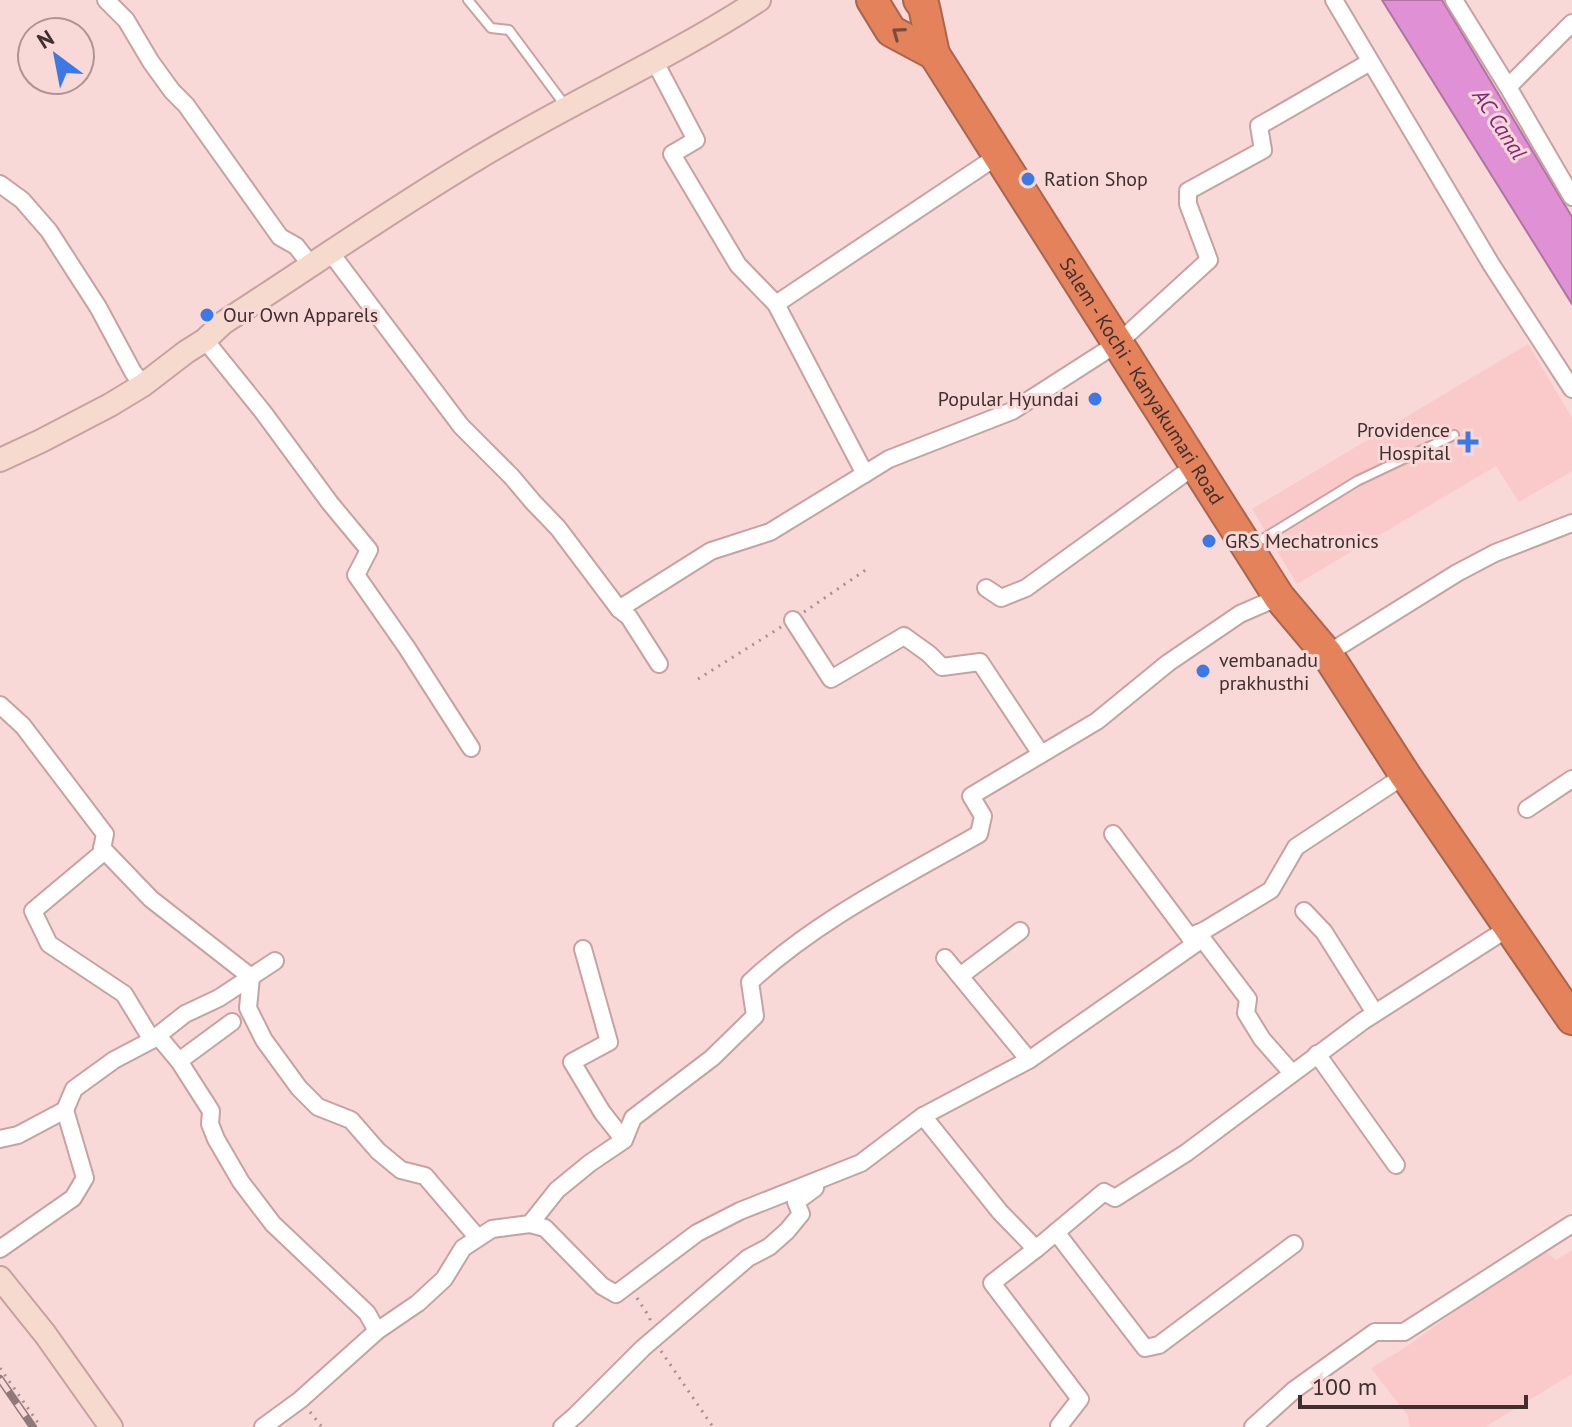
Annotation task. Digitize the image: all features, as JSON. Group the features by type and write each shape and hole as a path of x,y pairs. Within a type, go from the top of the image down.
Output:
{"highway":[{"path":"872,0 891,31 934,54"},
{"path":"919,0 924,7 934,54"},
{"name":"Salem - Kochi - Kanyakumari Road","path":"934,54 1279,597 1327,654 1405,775 1572,1019"}],"street":[{"path":"106,0 126,20 151,62 186,105 280,237 296,246 311,265"},
{"path":"0,460 143,385 205,340 223,323 479,157 712,31 759,0"},
{"path":"1334,0 1491,264 1572,389"},
{"path":"1454,0 1572,197"},
{"path":"1508,87 1572,23"},
{"path":"655,62 696,140 672,154 738,265 776,304 865,474"},
{"path":"619,609 711,551 770,532 889,459 1012,411 1118,343 1209,260 1188,204 1188,191 1263,150 1259,126 1370,62"},
{"path":"776,304 999,155"},
{"path":"0,184 22,200 49,231 143,385"},
{"path":"330,252 461,426 558,528 619,609 629,617 659,664"},
{"path":"205,340 369,550 356,575 471,748"},
{"path":"986,588 1001,598 1026,588 1196,465"},
{"path":"1327,654 1457,573 1495,553 1572,523"},
{"path":"530,1224 557,1190 624,1140 633,1118 712,1058 755,1016 750,982 779,955 848,909 979,834 983,816 971,796 1097,721 1168,663 1240,614 1279,597"},
{"path":"793,620 831,679 904,636 942,667 980,662 1041,754"},
{"path":"0,705 23,726 105,834 101,854 33,911 49,944 124,994 155,1038 179,1061 211,1111 210,1124 241,1182 273,1224 367,1313 377,1331"},
{"path":"1194,935 1271,890 1296,847 1405,775"},
{"path":"1527,809 1572,779"},
{"path":"1113,834 1248,999 1246,1013 1262,1039 1292,1073"},
{"path":"102,848 151,899 251,977"},
{"path":"1304,911 1324,932 1375,1013"},
{"path":"1059,1426 1080,1399 992,1283 1104,1192 1115,1198 1186,1153 1375,1013 1510,927"},
{"path":"960,976 1020,931"},
{"path":"263,1427 300,1400 377,1331 418,1303 444,1279 463,1248 492,1229 530,1224 545,1228 602,1286 616,1294 697,1233 740,1211 861,1163 923,1116 1029,1060 1195,944 1194,935"},
{"path":"583,949 609,1042 572,1062 602,1112 624,1140"},
{"path":"945,958 1029,1060"},
{"path":"0,1139 18,1135 65,1110 74,1089 114,1060 155,1038 185,1014 219,998 275,961"},
{"path":"251,977 248,1008 264,1040 299,1088 318,1107 351,1120 378,1151 401,1170 425,1176 478,1238"},
{"path":"179,1061 232,1022"},
{"path":"1317,1054 1396,1165"},
{"path":"0,1249 73,1198 85,1178 65,1110"},
{"path":"923,1116 1000,1212 1036,1249"},
{"path":"562,1427 653,1339 748,1258 769,1247 787,1231 801,1214 796,1202 835,1173"},
{"path":"1253,1427 1294,1390 1375,1332 1404,1332 1572,1224"},
{"path":"1056,1232 1145,1348 1159,1345 1294,1244"},
{"path":"0,1278 45,1334 111,1427"}],"lane":[{"path":"468,0 491,28 509,30 568,108"},
{"path":"1249,548 1357,481 1454,435"}],"path":[{"path":"628,1285 650,1318 649,1332 653,1339 713,1427"},
{"path":"0,1368 41,1427"},
{"path":"300,1400 322,1427"}],"shaded area":[{"name":"Providence Hospital","path":"1528,344 1572,418 1572,471 1519,502 1496,466 1297,584 1252,509"},
{"path":"1544,1250 1556,1260 1572,1250 1572,1374 1485,1427 1410,1427 1408,1416 1371,1368 1449,1316 1494,1279"}],"water":[{"name":"AC Canal","path":"1382,0 1442,0 1572,217 1572,304"}],"railway":[{"path":"0,1379 33,1427"}],"place":[{"name":"Ration Shop","path":"1028,179"},
{"name":"Our Own Apparels","path":"207,315"},
{"name":"Popular Hyundai","path":"1095,399"},
{"name":"Providence Hospital","path":"1468,442"},
{"name":"GRS Mechatronics","path":"1209,541"},
{"name":"vembanadu prakhusthi","path":"1203,671"}]}
